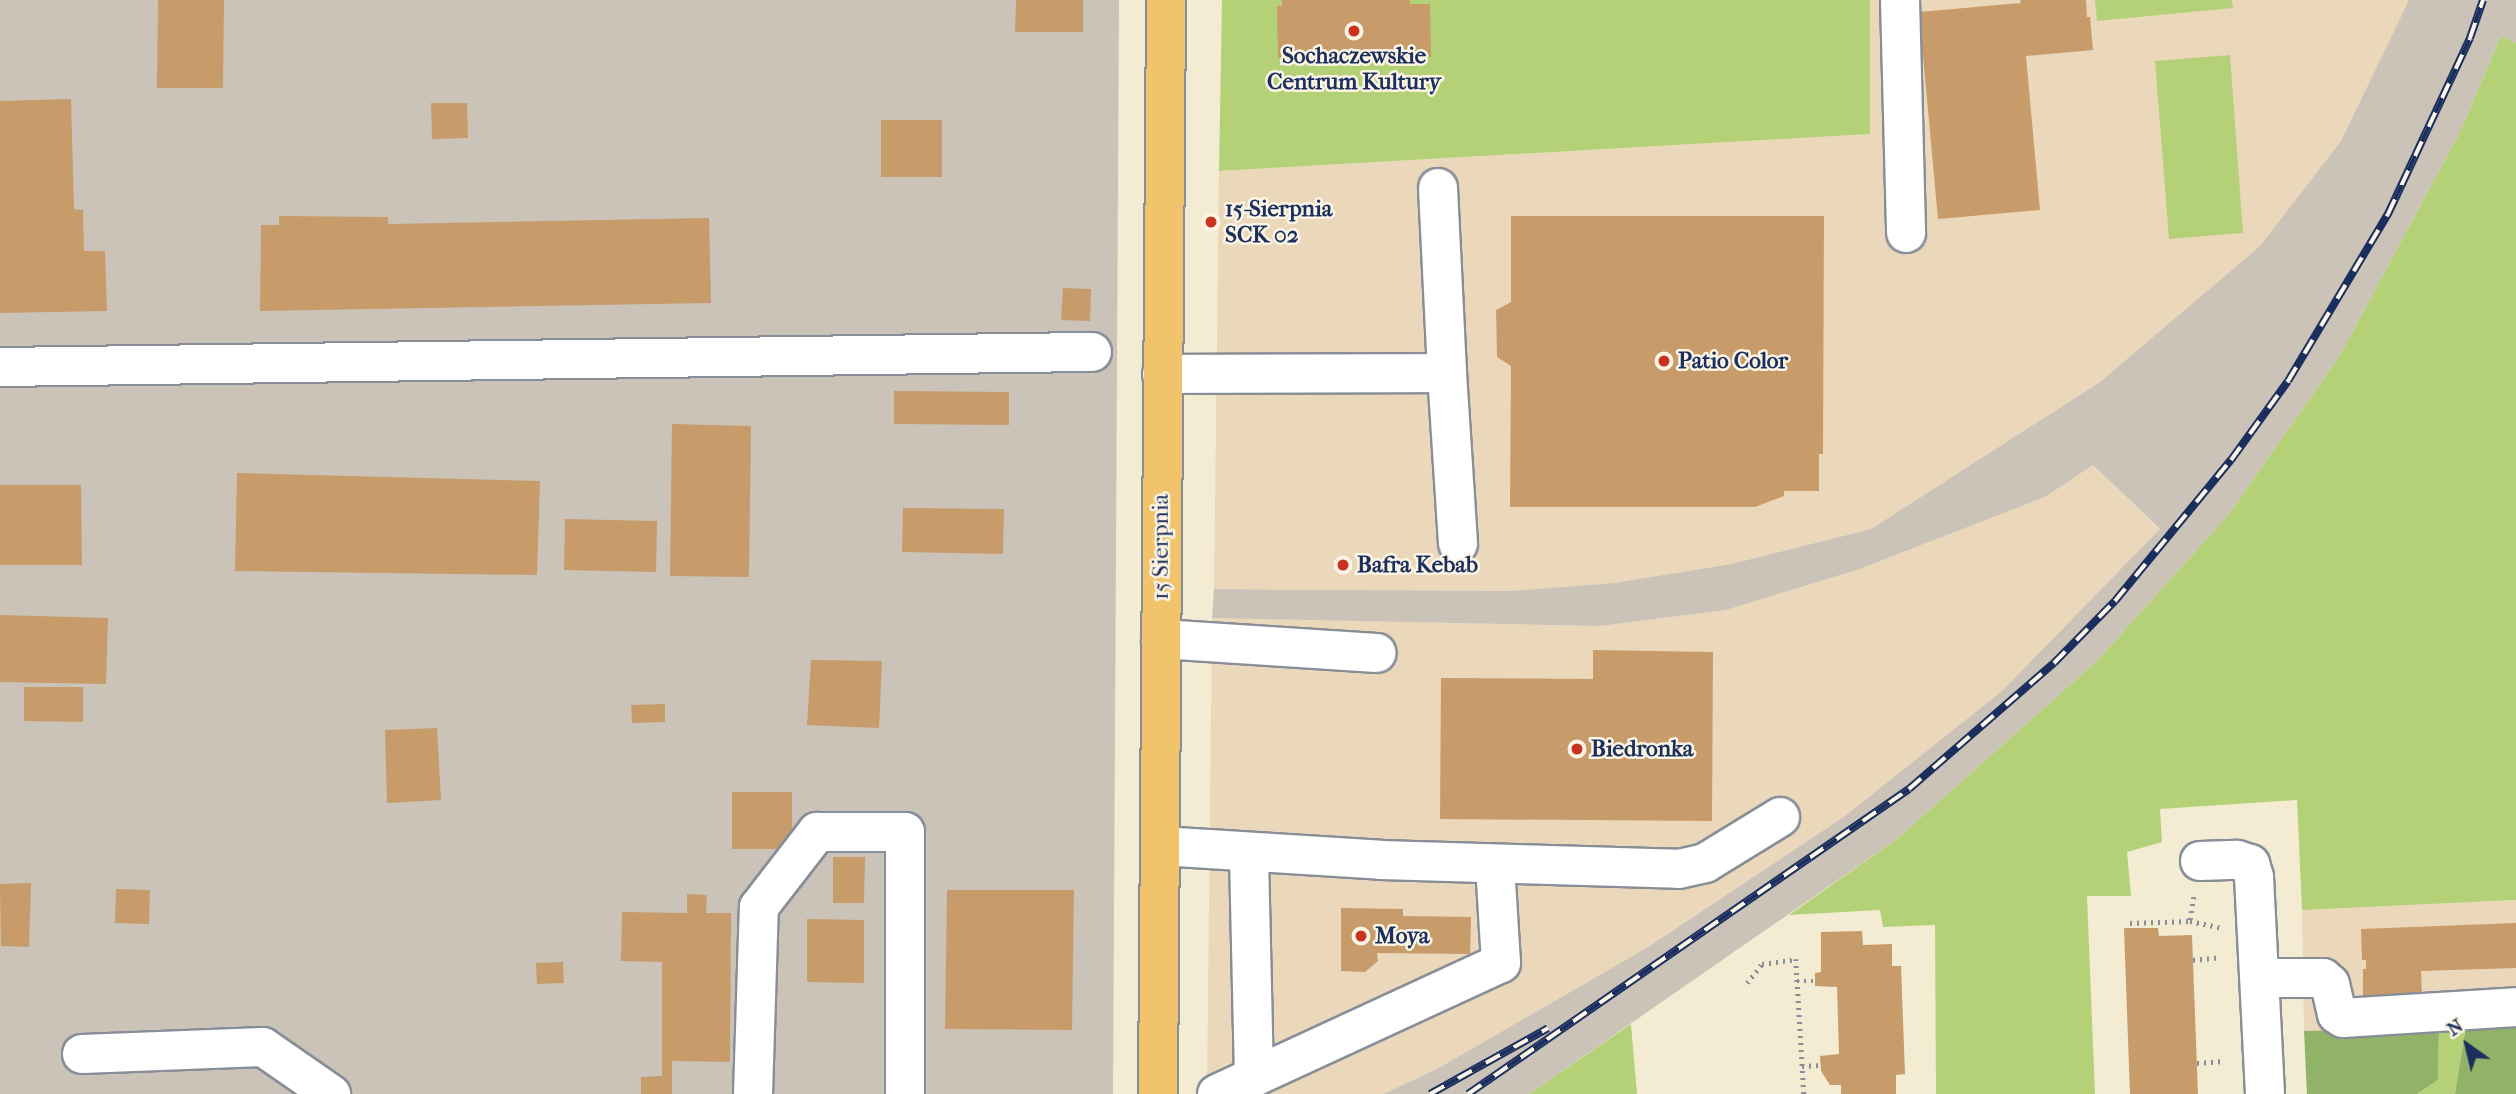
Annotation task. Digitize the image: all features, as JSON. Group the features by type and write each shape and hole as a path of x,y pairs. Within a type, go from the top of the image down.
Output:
{"main road":[{"name":"15 Sierpnia","path":"1158,1094 1166,0"}],"street":[{"path":"1900,0 1906,233"},
{"path":"1438,188 1458,544"},
{"path":"0,367 1092,352"},
{"path":"1162,374 1447,373"},
{"path":"1161,639 1377,653"},
{"path":"1161,846 1495,864 1692,868 1780,817"},
{"path":"753,1094 759,907 817,832 905,832 905,1094"},
{"path":"1249,852 1254,1077"},
{"path":"2200,861 2237,860 2250,864 2254,877 2265,1094"},
{"path":"1217,1094 1502,964 1495,864"},
{"path":"2261,978 2323,978 2330,984 2337,1014 2343,1018 2516,1007"},
{"path":"82,1054 263,1047 331,1094"}],"path":[{"path":"2190,921 2200,861"},
{"path":"2130,923 2190,921 2215,924 2225,932"},
{"path":"2221,957 2221,970"},
{"path":"2193,960 2228,957"},
{"path":"1747,983 1762,964 1796,959 1804,1094"},
{"path":"1797,981 1815,981"},
{"path":"2224,1048 2225,1072"},
{"path":"2197,1063 2224,1061"},
{"path":"1802,1066 1821,1065"}],"shaded area":[{"path":"0,0 1119,0 1113,1094 0,1094"},
{"path":"1870,0 2409,0 2341,141 2260,246 2100,382 1871,529 1731,564 1614,583 1510,591 1214,589 1219,171 1869,134"},
{"path":"2409,0 2516,0 2516,43 2501,36 2460,132 2339,357 2229,514 2097,661 1897,839 1529,1094 1383,1094 1437,1069 1648,947 1845,816 2002,691 2160,529 2093,465 2045,497 1857,570 1726,610 1600,626 1212,618 1214,589 1510,591 1614,583 1731,564 1871,529 2100,382 2260,246 2341,141"},
{"path":"2093,465 2160,530 2002,691 1845,816 1648,947 1437,1069 1383,1094 1207,1094 1212,618 1600,626 1726,610 1857,570 2045,497"},
{"path":"2516,900 2516,1024 2304,1031 2302,910"}],"green space":[{"path":"1222,0 1870,0 1870,134 1219,171"},
{"path":"2095,0 2232,0 2233,8 2097,21"},
{"path":"2501,36 2516,43 2516,900 2302,910 2297,800 2160,809 2162,842 2127,852 2131,896 2087,896 2095,1094 1936,1094 1935,925 1883,927 1880,910 1789,915 1897,839 2097,661 2229,514 2339,357 2460,132"},
{"path":"2230,55 2243,233 2169,239 2155,61"},
{"path":"1631,1024 1637,1094 1529,1094"},
{"path":"2516,1024 2516,1094 2455,1094 2466,1026"},
{"path":"2466,1026 2455,1094 2417,1094 2438,1080 2439,1027"},
{"path":"2439,1027 2438,1080 2417,1094 2307,1094 2304,1031"}],"building":[{"path":"158,0 224,0 223,88 157,88"},
{"path":"1016,0 1083,0 1083,32 1015,32"},
{"name":"Sochaczewskie Centrum Kultury","path":"1282,0 1410,0 1410,4 1430,4 1431,57 1278,58 1277,6 1282,6"},
{"path":"2020,0 2086,0 2087,17 2090,17 2093,50 2026,56 2040,210 1938,219 1919,12 2021,3"},
{"path":"71,99 74,209 83,210 84,251 105,251 107,311 0,313 0,101"},
{"path":"431,103 467,103 468,138 432,139"},
{"path":"881,120 942,120 942,177 881,177"},
{"path":"279,216 388,217 388,224 709,218 711,303 260,311 261,225 279,225"},
{"name":"Patio Color","path":"1511,216 1824,216 1823,454 1819,454 1819,491 1784,491 1784,496 1755,507 1510,507 1511,366 1497,357 1496,310 1511,302"},
{"path":"1063,288 1091,289 1090,321 1061,320"},
{"path":"894,391 1009,392 1009,425 894,424"},
{"path":"672,424 751,426 749,577 670,576"},
{"path":"237,473 540,481 537,575 235,571"},
{"path":"0,485 81,485 82,565 0,565"},
{"path":"903,508 1004,509 1003,554 902,552"},
{"path":"565,519 657,521 656,572 564,570"},
{"path":"0,615 108,618 106,684 0,682"},
{"name":"Biedronka","path":"1593,650 1713,652 1712,821 1440,819 1441,678 1593,679"},
{"path":"811,660 882,661 879,728 807,725"},
{"path":"24,687 83,687 83,722 24,721"},
{"path":"665,704 665,722 632,723 631,705"},
{"path":"437,728 441,800 387,803 385,730"},
{"path":"732,792 792,792 792,849 732,849"},
{"path":"833,857 865,857 864,903 833,903"},
{"path":"31,883 29,947 1,946 0,884"},
{"path":"116,889 150,890 149,924 115,923"},
{"path":"947,890 1074,890 1072,1030 945,1029"},
{"path":"687,894 707,895 706,913 731,913 730,1062 672,1061 672,1094 641,1094 641,1077 662,1076 662,962 621,961 622,912 687,913"},
{"path":"1341,908 1403,909 1403,916 1471,917 1470,954 1377,953 1378,961 1365,972 1341,971"},
{"path":"807,919 864,920 864,983 807,982"},
{"path":"2516,923 2516,968 2421,971 2422,999 2363,1001 2363,969 2366,969 2366,960 2362,960 2361,929"},
{"path":"2124,928 2158,928 2159,936 2192,935 2198,1094 2130,1094"},
{"path":"1862,931 1863,945 1892,944 1892,966 1901,966 1905,1074 1896,1075 1896,1094 1841,1094 1841,1085 1830,1085 1821,1071 1820,1056 1839,1054 1837,987 1815,986 1815,973 1821,972 1821,932"},
{"path":"563,962 564,983 537,984 536,963"}],"railway":[{"path":"1468,1094 1909,789 2054,663 2115,601 2231,460 2288,381 2388,214 2470,38 2483,0"},
{"path":"1430,1094 1548,1028"}],"place":[{"name":"Sochaczewskie Centrum Kultury","path":"1354,31"},
{"name":"15-Sierpnia SCK 02","path":"1211,222"},
{"name":"Patio Color","path":"1664,361"},
{"name":"Bafra Kebab","path":"1343,565"},
{"name":"Biedronka","path":"1577,749"},
{"name":"Moya","path":"1361,936"}]}
